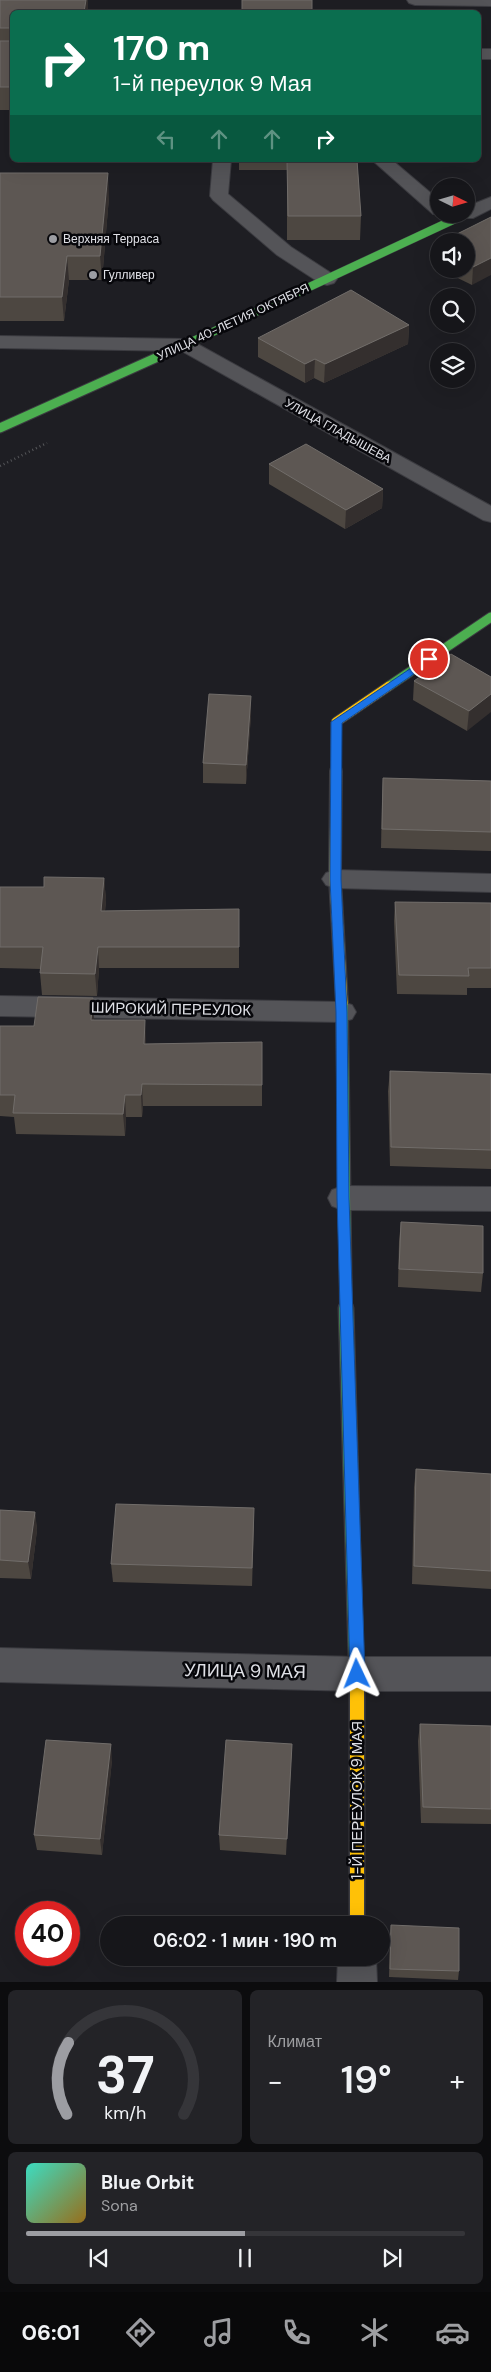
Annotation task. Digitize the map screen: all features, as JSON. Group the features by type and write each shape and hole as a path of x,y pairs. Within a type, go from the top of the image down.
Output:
{"street":[{"path":"415,0 491,1"},
{"path":"222,162 219,196 284,251 327,279"},
{"path":"384,162 430,197"},
{"name":"УЛИЦА 40-ЛЕТИЯ ОКТЯБРЯ","path":"475,207 491,202"},
{"name":"УЛИЦА 40-ЛЕТИЯ ОКТЯБРЯ","path":"0,428 327,279 436,223"},
{"path":"0,342 185,344"},
{"name":"УЛИЦА ГЛАДЫШЕВА","path":"185,344 491,515"},
{"name":"1-Й ПЕРЕУЛОК 9 МАЯ","path":"357,1916 357,1674 343,1198 342,1012 335,879 336,722 491,617"},
{"path":"335,879 491,883"},
{"name":"ШИРОКИЙ ПЕРЕУЛОК","path":"0,1006 342,1012"},
{"path":"343,1198 491,1199"},
{"name":"УЛИЦА 9 МАЯ","path":"0,1665 357,1674 491,1674"},
{"path":"356,1982 357,1966"}],"building":[{"path":"0,0 86,0 84,10 10,10 10,28 0,28"},
{"path":"242,0 312,0 312,10 242,10"},
{"path":"0,41 10,41 10,87 0,87"},
{"path":"287,162 357,162 361,216 288,216"},
{"name":"Верхняя Терраса","path":"0,173 108,173 100,256 67,256 62,297 0,297"},
{"path":"491,217 491,258 475,266 475,233 459,233"},
{"path":"351,290 409,325 325,364 315,359 305,364 258,338"},
{"path":"306,444 383,489 346,510 269,464"},
{"path":"451,654 491,677 491,694 469,711 414,681"},
{"path":"209,694 251,696 246,765 203,763"},
{"path":"383,778 491,781 491,832 382,829"},
{"path":"44,877 104,878 101,911 239,909 239,947 98,947 95,974 40,973 43,947 0,947 0,887 44,887"},
{"path":"395,902 491,903 491,968 468,968 469,976 399,975"},
{"path":"38,997 93,998 91,1020 145,1020 144,1044 262,1042 262,1085 142,1084 141,1095 125,1095 123,1114 13,1113 15,1095 0,1095 0,1026 34,1026"},
{"path":"390,1071 491,1074 491,1150 391,1147"},
{"path":"401,1222 483,1226 483,1273 399,1269"},
{"path":"416,1469 491,1474 491,1571 414,1566"},
{"path":"116,1504 254,1508 252,1568 111,1564"},
{"path":"0,1510 35,1512 28,1562 0,1560"},
{"path":"420,1724 491,1726 491,1809 423,1807"},
{"path":"46,1740 111,1744 100,1839 34,1835"},
{"path":"226,1740 292,1744 287,1839 219,1835"},
{"path":"391,1925 459,1928 459,1971 390,1969"}],"traffic: fast":[{"path":"0,428 185,345 447,223"},
{"path":"389,686 491,617"},
{"path":"342,1003 343,1198 357,1691"}],"traffic: slow":[{"path":"342,1003 335,879 336,722 389,686"},
{"path":"357,1691 357,1916"}],"place":[{"name":"Верхняя Терраса","path":"53,239"},
{"name":"Гулливер","path":"93,275"}],"route":[{"path":"357,1674 343,1198 342,1012 335,879 336,722 429,659"}]}
